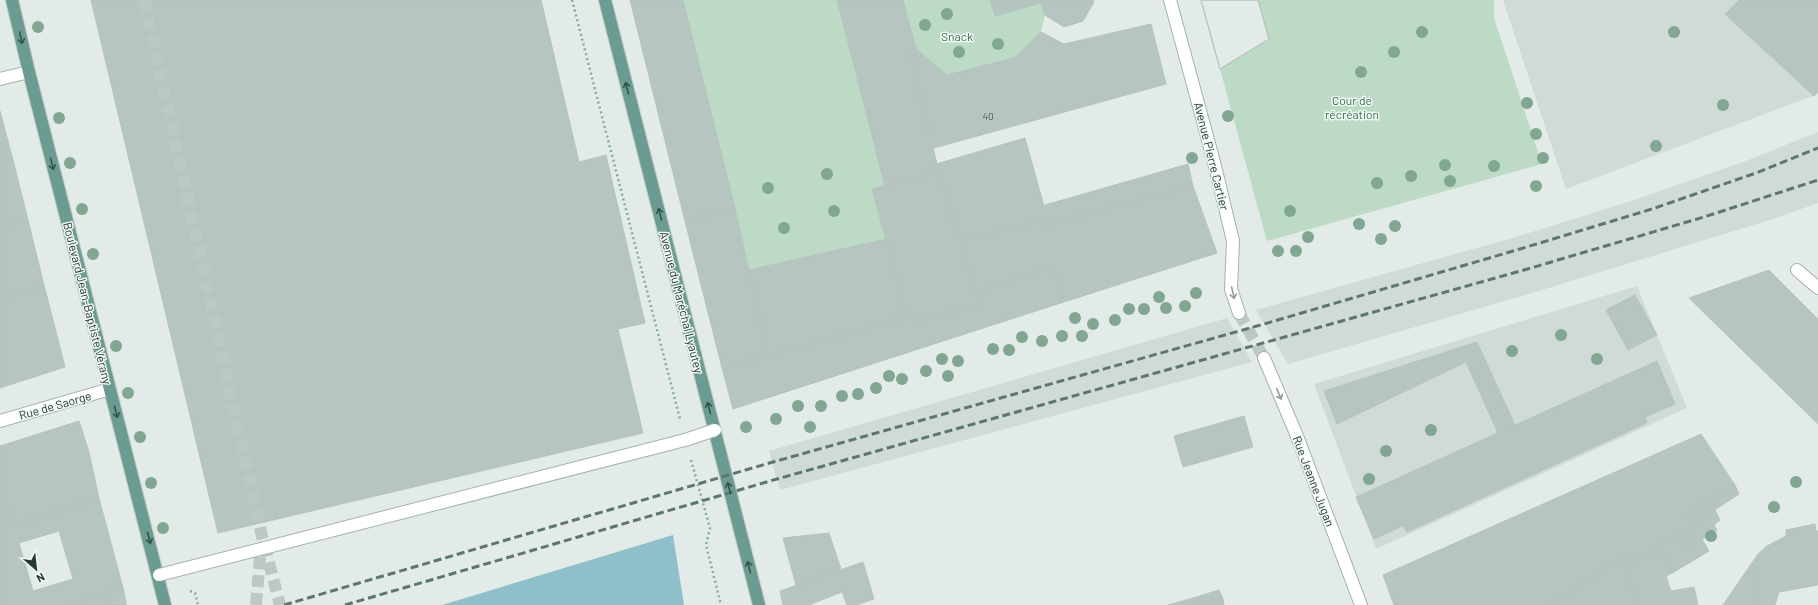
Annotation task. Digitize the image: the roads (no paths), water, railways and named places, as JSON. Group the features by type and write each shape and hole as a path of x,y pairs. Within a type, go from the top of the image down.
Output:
{"main road":[{"name":"Boulevard Jean-Baptiste Vérany","path":"12,0 28,72 159,576 165,605"},
{"name":"Avenue du Maréchal Lyautey","path":"605,0 759,605"}],"street":[{"name":"Avenue Pierre Cartier","path":"1170,0 1225,205 1233,241 1231,289 1239,313"},
{"path":"0,79 28,72"},
{"path":"1797,270 1818,288"},
{"name":"Rue Jeanne Jugan","path":"1264,358 1297,436 1361,605"},
{"name":"Rue de Saorge","path":"0,421 110,389"},
{"path":"159,576 686,440 715,430"}],"water":[{"path":"673,535 684,605 442,605"}],"tunnel":[{"path":"144,0 262,536 280,605"},
{"path":"1239,313 1264,358"},
{"path":"256,605 261,546"}],"railway":[{"path":"284,605 773,462 1264,324 1520,249 1652,209 1756,173 1818,148"},
{"path":"345,605 777,479 1524,270 1704,217 1818,180"}],"park label":[{"name":"Snack","path":"957,36"},
{"name":"Cour de récréation","path":"1352,107"}]}
